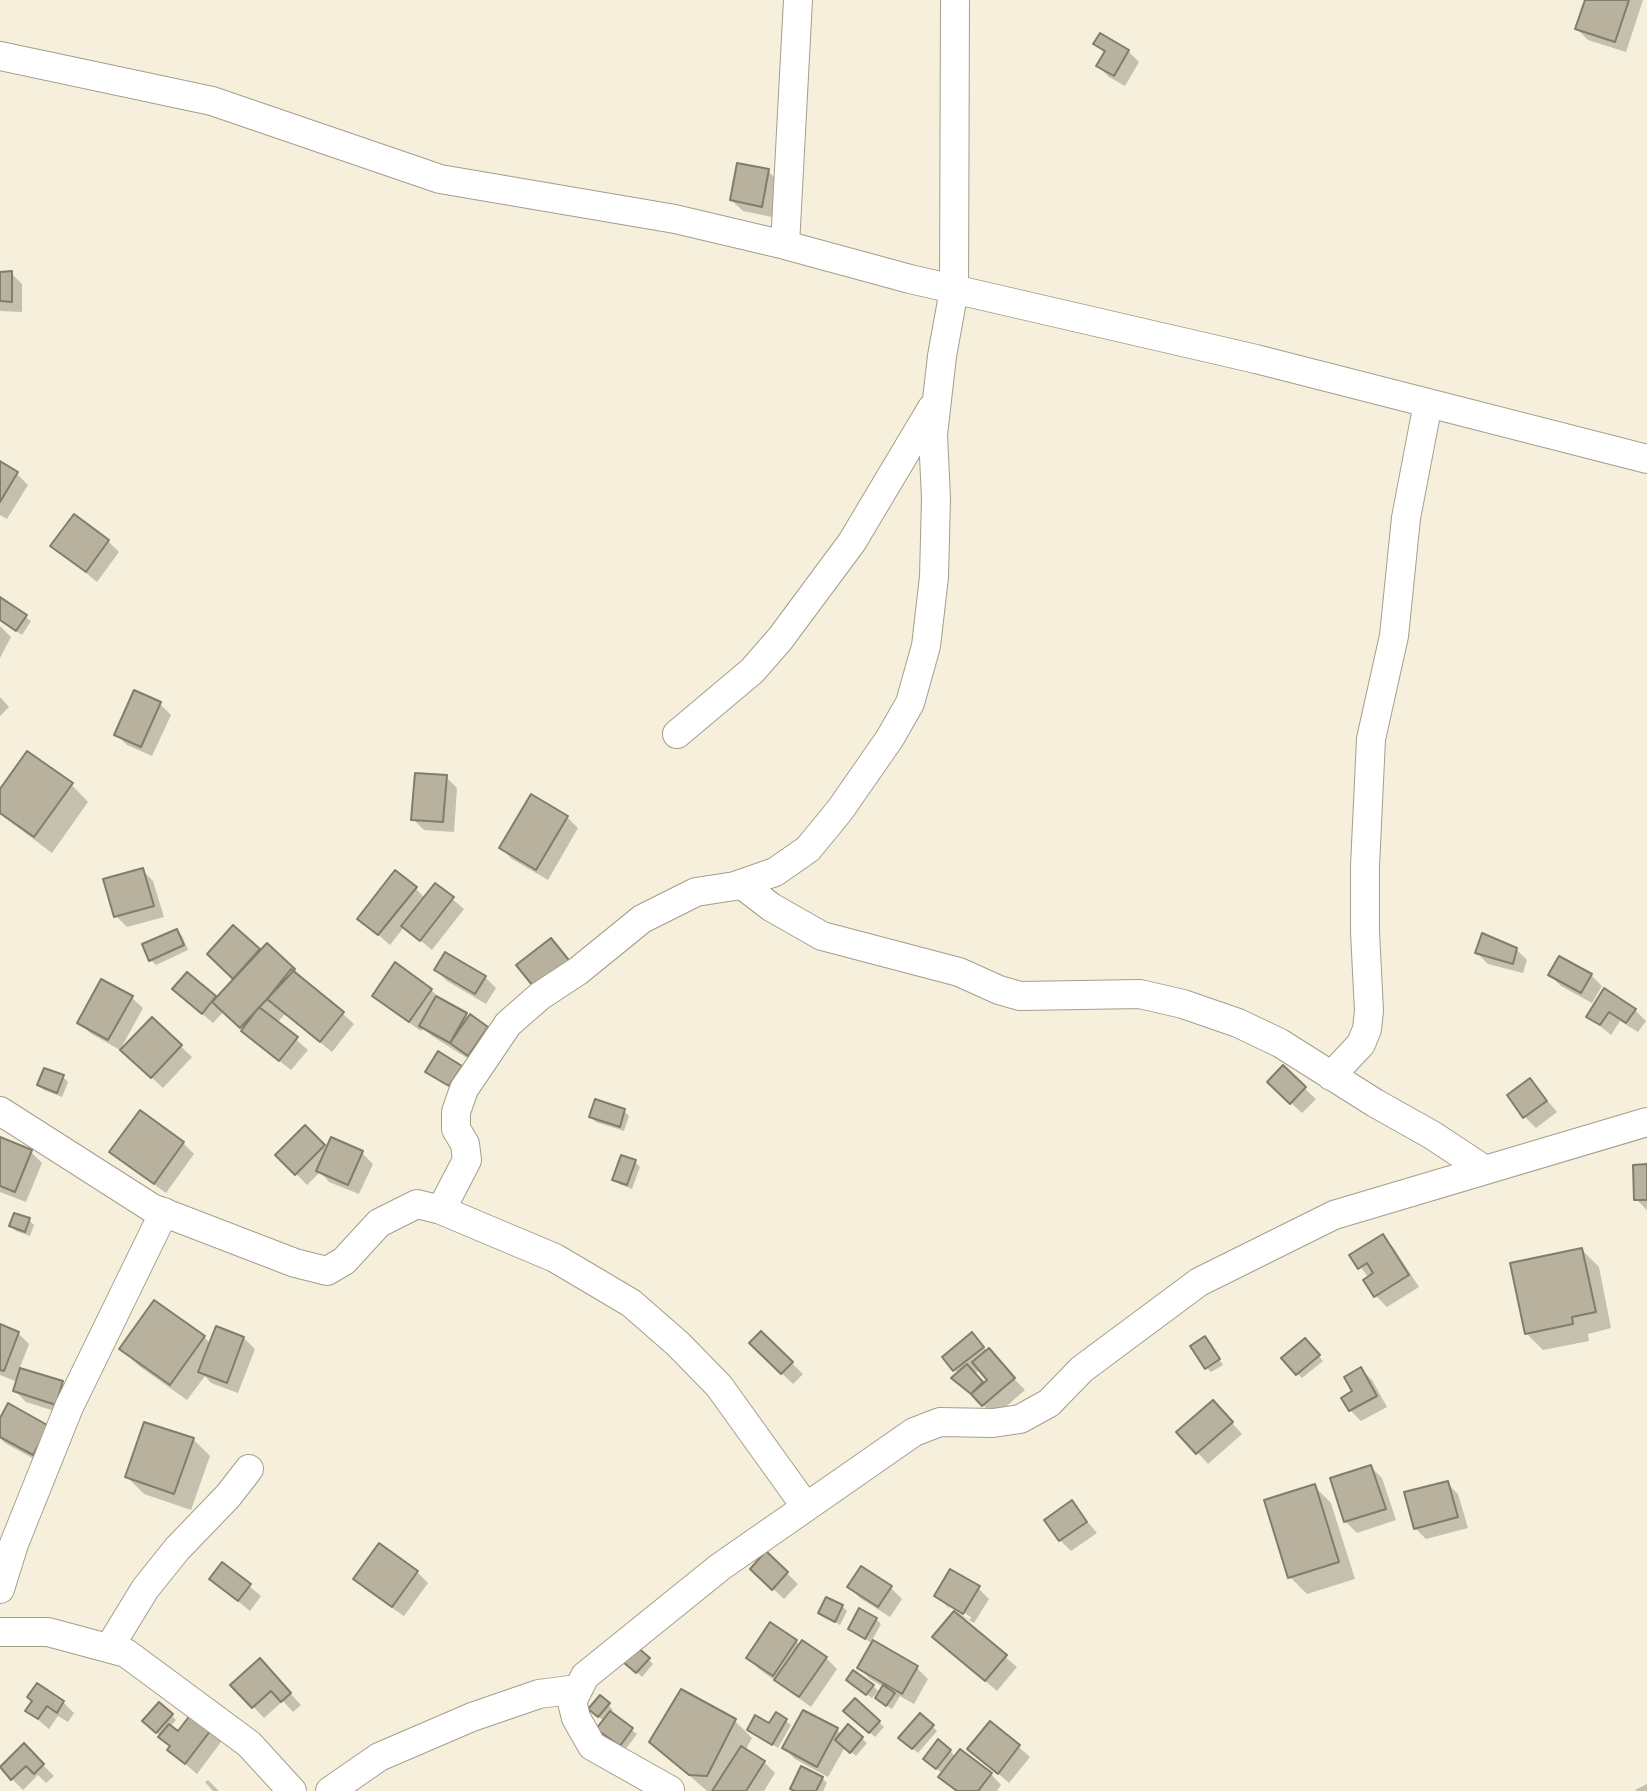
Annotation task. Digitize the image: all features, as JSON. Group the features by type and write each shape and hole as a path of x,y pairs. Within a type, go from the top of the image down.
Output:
{"street":[{"path":"785,245 798,0"},
{"path":"441,1210 467,1160 465,1144 456,1129 456,1112 464,1089 508,1024 540,996 578,971 642,919 696,892 741,884 775,872 808,849 840,810 890,738 910,703 926,646 934,577 936,498 933,435 954,289 955,0"},
{"path":"0,56 212,102 440,179 675,219 954,289 1243,356 1647,458"},
{"path":"677,734 752,671 780,639 852,542 937,400"},
{"path":"1331,1076 1361,1044 1367,1029 1369,1011 1365,866 1371,739 1394,636 1406,518 1428,403"},
{"path":"741,884 771,907 822,936 959,972 999,990 1020,996 1140,994 1183,1004 1238,1023 1280,1043 1485,1170"},
{"path":"0,1111 152,1208 295,1263 327,1271 344,1261 379,1223 416,1204 441,1210 555,1258 631,1303 678,1344 719,1386 806,1507"},
{"path":"670,1790 592,1746 576,1718 572,1702 584,1676 720,1567 914,1432 940,1422 992,1423 1020,1419 1049,1403 1082,1368 1199,1282 1334,1216 1647,1122"},
{"path":"0,1589 18,1532 69,1407 164,1212"},
{"path":"109,1648 145,1589 249,1469"},
{"path":"0,1632 48,1632 126,1653 249,1744 292,1791"},
{"path":"330,1791 379,1757 472,1717 539,1694 577,1689"}],"building":[{"path":"1585,0 1629,0 1615,42 1575,29"},
{"path":"1100,33 1129,50 1114,76 1096,66 1105,51 1093,44"},
{"path":"737,163 769,169 762,207 730,200"},
{"path":"12,271 12,302 0,301 0,272"},
{"path":"0,461 18,472 0,502"},
{"path":"74,514 109,540 86,572 50,546"},
{"path":"0,597 27,615 16,631 0,620"},
{"path":"134,690 161,702 141,747 114,735"},
{"path":"27,751 73,783 34,837 0,813 0,789"},
{"path":"415,773 447,775 443,822 411,820"},
{"path":"531,794 568,816 536,870 499,848"},
{"path":"143,868 154,906 114,917 103,879"},
{"path":"395,870 417,887 378,935 357,919"},
{"path":"435,883 454,897 420,941 401,926"},
{"path":"233,925 260,949 233,979 207,954"},
{"path":"177,929 184,945 149,961 142,944"},
{"path":"1482,933 1517,948 1513,964 1475,953"},
{"path":"551,938 572,964 537,991 516,965"},
{"path":"267,943 295,969 240,1028 212,1002"},
{"path":"445,952 486,976 475,994 434,970"},
{"path":"1559,956 1592,974 1581,993 1548,975"},
{"path":"395,962 432,989 409,1022 372,996"},
{"path":"291,969 344,1012 320,1042 267,999"},
{"path":"187,972 216,996 202,1014 172,989"},
{"path":"101,979 133,996 108,1040 77,1023"},
{"path":"1604,988 1636,1009 1626,1023 1609,1012 1600,1025 1586,1017"},
{"path":"436,996 467,1013 450,1043 419,1026"},
{"path":"259,1007 298,1037 279,1061 241,1031"},
{"path":"470,1014 488,1027 468,1056 450,1043"},
{"path":"152,1017 182,1045 151,1078 120,1050"},
{"path":"438,1051 462,1066 449,1086 425,1072"},
{"path":"1283,1065 1306,1087 1290,1104 1267,1082"},
{"path":"44,1068 64,1075 57,1093 37,1085"},
{"path":"1530,1078 1547,1101 1523,1118 1507,1095"},
{"path":"595,1099 625,1109 620,1127 589,1117"},
{"path":"140,1110 184,1142 154,1184 109,1152"},
{"path":"305,1125 325,1145 295,1175 275,1155"},
{"path":"0,1137 32,1150 15,1192 0,1186"},
{"path":"331,1137 363,1151 348,1185 316,1171"},
{"path":"621,1155 636,1160 627,1185 612,1180"},
{"path":"1647,1164 1647,1200 1634,1200 1633,1165"},
{"path":"14,1213 30,1218 25,1232 9,1226"},
{"path":"1383,1234 1409,1275 1374,1297 1363,1280 1373,1273 1367,1263 1358,1269 1349,1255"},
{"path":"1582,1248 1596,1312 1572,1317 1573,1324 1525,1334 1510,1263"},
{"path":"154,1300 205,1336 170,1385 119,1349"},
{"path":"0,1324 19,1332 4,1371 0,1370"},
{"path":"216,1326 244,1337 227,1383 198,1372"},
{"path":"761,1331 793,1362 781,1374 749,1343"},
{"path":"972,1332 984,1347 953,1371 942,1357"},
{"path":"1205,1336 1220,1359 1205,1369 1190,1346"},
{"path":"1305,1338 1320,1355 1296,1375 1281,1358"},
{"path":"989,1348 1015,1378 982,1406 971,1394 987,1380 972,1362"},
{"path":"967,1364 983,1382 971,1394 951,1378"},
{"path":"1361,1367 1377,1396 1349,1411 1341,1398 1352,1391 1344,1377"},
{"path":"20,1368 63,1381 56,1405 13,1391"},
{"path":"1213,1400 1233,1422 1196,1454 1176,1432"},
{"path":"8,1403 49,1426 33,1455 0,1437 0,1418"},
{"path":"144,1422 194,1438 174,1494 125,1477"},
{"path":"1371,1465 1386,1509 1344,1522 1330,1478"},
{"path":"1448,1481 1458,1517 1414,1529 1404,1492"},
{"path":"1315,1484 1339,1562 1288,1578 1264,1500"},
{"path":"1072,1500 1087,1522 1059,1541 1044,1520"},
{"path":"379,1543 418,1571 392,1607 353,1579"},
{"path":"766,1551 788,1572 772,1590 750,1569"},
{"path":"222,1562 251,1584 238,1601 209,1579"},
{"path":"861,1566 892,1586 878,1607 847,1587"},
{"path":"950,1569 980,1586 963,1614 934,1596"},
{"path":"826,1597 843,1605 835,1622 818,1613"},
{"path":"859,1608 877,1618 865,1639 848,1629"},
{"path":"954,1611 1007,1655 985,1681 932,1637"},
{"path":"770,1622 797,1640 773,1676 746,1658"},
{"path":"802,1640 827,1657 799,1697 774,1680"},
{"path":"873,1640 918,1666 902,1694 857,1668"},
{"path":"630,1641 650,1658 636,1673 616,1656"},
{"path":"260,1658 291,1693 281,1702 271,1691 252,1708 230,1685"},
{"path":"853,1670 874,1685 866,1695 846,1680"},
{"path":"37,1683 64,1701 57,1713 47,1706 38,1719 25,1711 32,1701 27,1697"},
{"path":"883,1685 895,1693 886,1706 875,1698"},
{"path":"681,1689 736,1719 707,1776 689,1775 649,1742"},
{"path":"600,1695 610,1703 598,1717 588,1709"},
{"path":"855,1698 880,1721 869,1733 843,1711"},
{"path":"159,1702 173,1714 156,1733 142,1721"},
{"path":"194,1710 214,1726 185,1764 167,1750 170,1746 158,1737 169,1724 178,1731"},
{"path":"803,1710 838,1728 817,1767 782,1748"},
{"path":"610,1711 633,1728 620,1746 596,1729"},
{"path":"776,1712 787,1719 772,1745 747,1730 755,1715 769,1723"},
{"path":"920,1713 934,1725 912,1749 898,1738"},
{"path":"990,1721 1020,1745 998,1774 967,1749"},
{"path":"848,1724 863,1737 850,1753 835,1740"},
{"path":"938,1739 951,1750 936,1769 923,1759"},
{"path":"24,1743 44,1764 34,1774 26,1766 11,1780 0,1767"},
{"path":"741,1746 765,1761 746,1791 712,1791"},
{"path":"960,1749 992,1773 978,1791 957,1791 938,1777"},
{"path":"801,1766 823,1777 816,1791 790,1789"}]}
